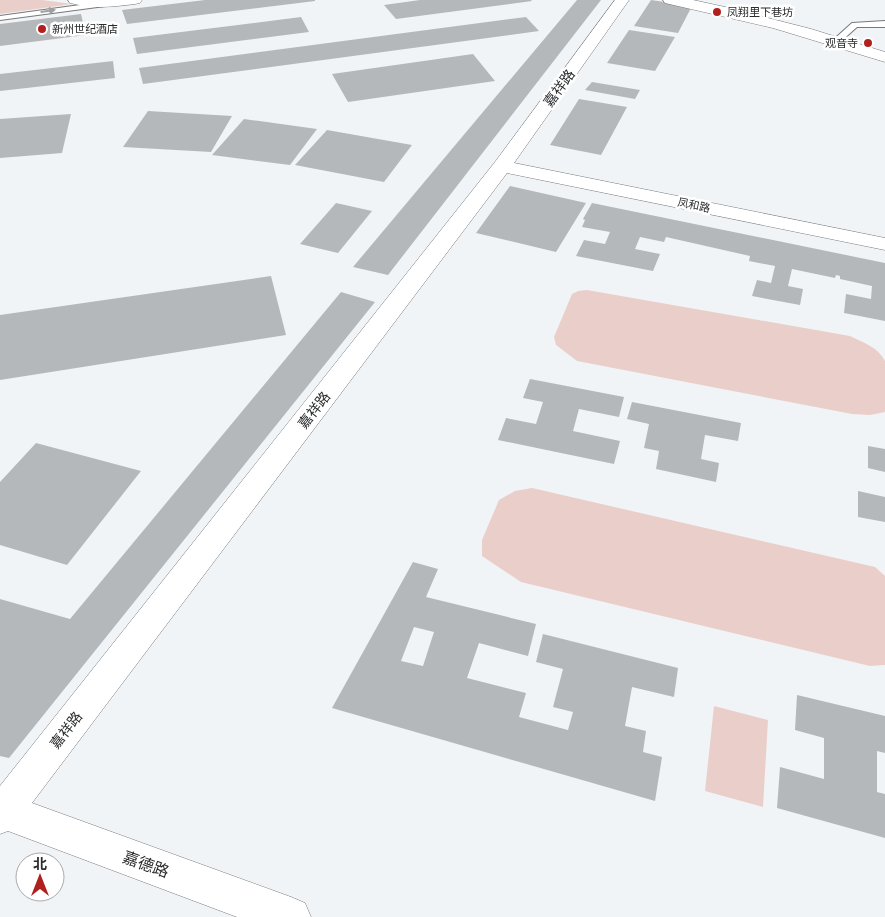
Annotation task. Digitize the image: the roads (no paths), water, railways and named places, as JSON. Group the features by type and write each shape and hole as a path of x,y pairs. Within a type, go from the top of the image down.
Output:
{"street":[{"path":"75,0 102,4 134,0"},
{"name":"嘉祥路","path":"1,813 502,166 622,0"},
{"path":"670,0 713,7 836,41 885,57"},
{"name":"凤和路","path":"502,166 885,244"},
{"name":"嘉德路","path":"1,813 291,917"}],"lane":[{"path":"0,18 102,4"},
{"path":"836,41 854,25 885,24"}],"place":[{"name":"凤翔里下巷坊","path":"717,12"},
{"name":"新州世纪酒店","path":"42,29"},
{"name":"观音寺","path":"868,43"}]}
